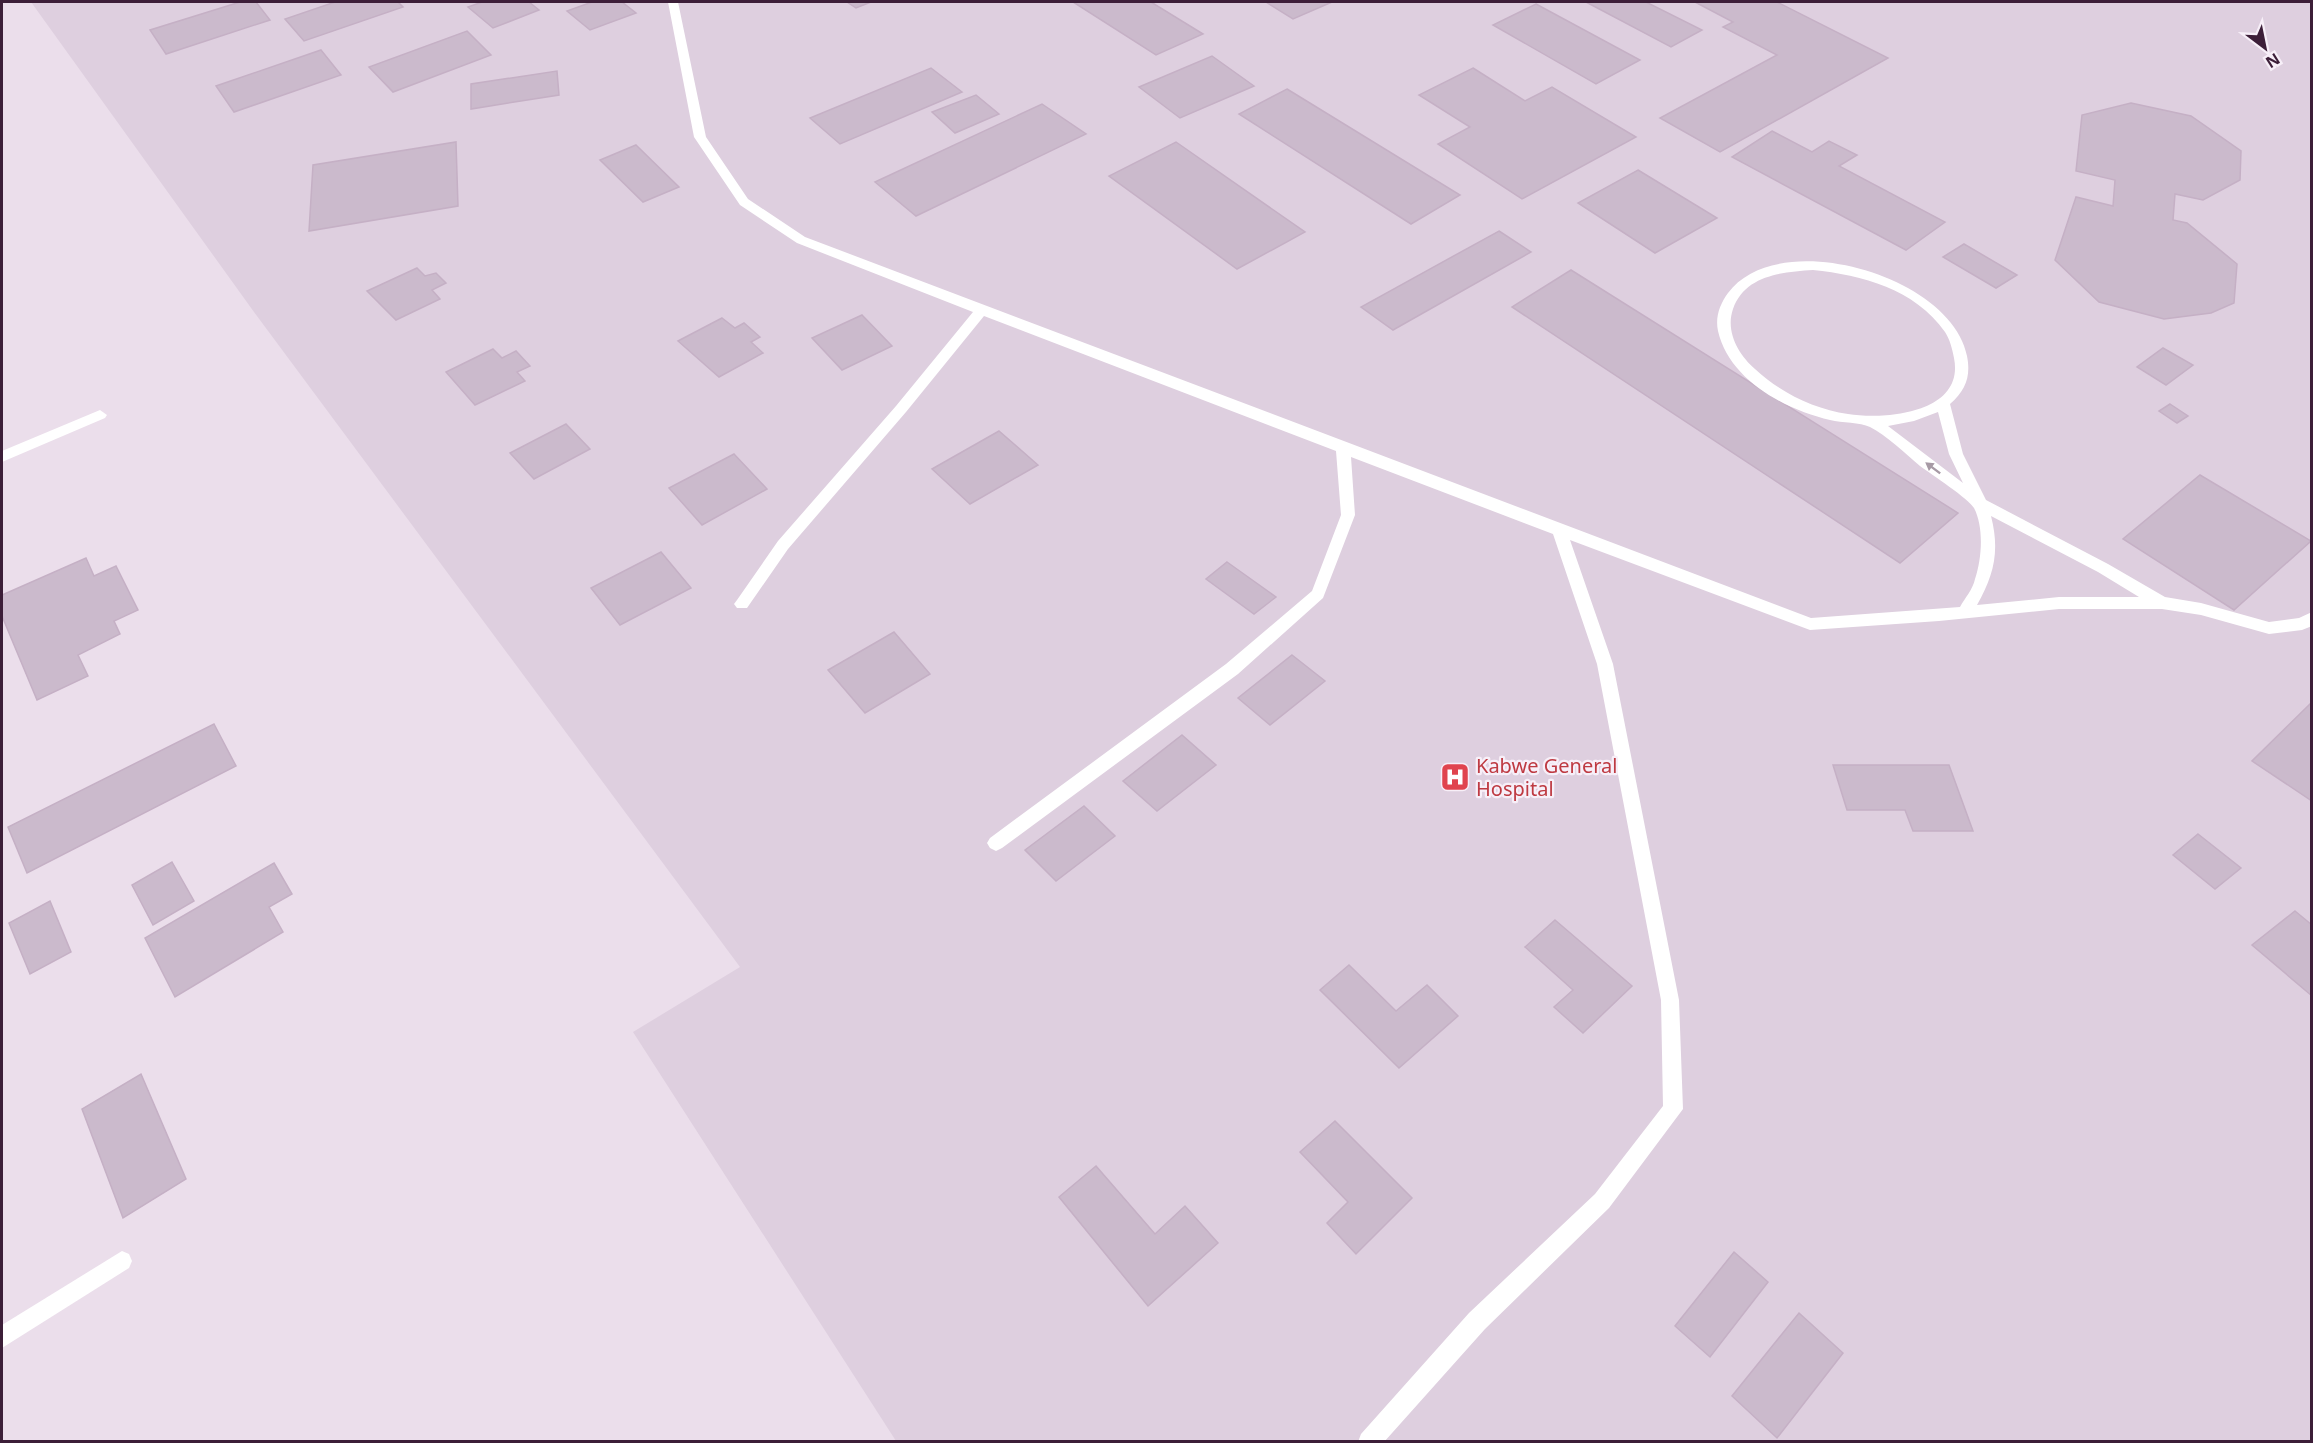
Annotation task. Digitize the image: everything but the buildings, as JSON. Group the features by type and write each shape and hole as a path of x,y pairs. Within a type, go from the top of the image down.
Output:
{"street":[{"path":"674,2 700,137 744,202 801,240 1559,530 1810,624 2059,603 2162,603 2201,609 2269,628 2302,624 2312,618"},
{"path":"1813,266 1841,269 1869,276 1896,287 1920,301 1940,317 1954,336 1962,354 1963,373 1957,390 1943,404 1916,416 1900,420 1872,422 1843,418 1814,410 1786,398 1762,383 1743,365 1730,346 1723,328 1725,310 1732,295 1746,282 1765,273 1788,267 1813,266"},
{"path":"742,604 783,545 901,409 982,310"},
{"path":"1943,404 1956,454 1980,504 1989,537 1983,580 1965,612"},
{"path":"2,458 100,415"},
{"path":"1872,422 1980,504 2103,568 2162,603"},
{"path":"996,843 1232,669 1318,594 1348,514 1343,448"},
{"path":"1369,1442 1477,1321 1602,1201 1673,1109 1670,1000 1605,664 1559,530"},
{"path":"2,1337 122,1261"}],"shaded area":[{"name":"Kabwe General Hospital","path":"31,2 2311,2 2311,1441 896,1441 633,1032 740,967 254,312"}],"place":[{"name":"Kabwe General Hospital","path":"1455,777"}]}
